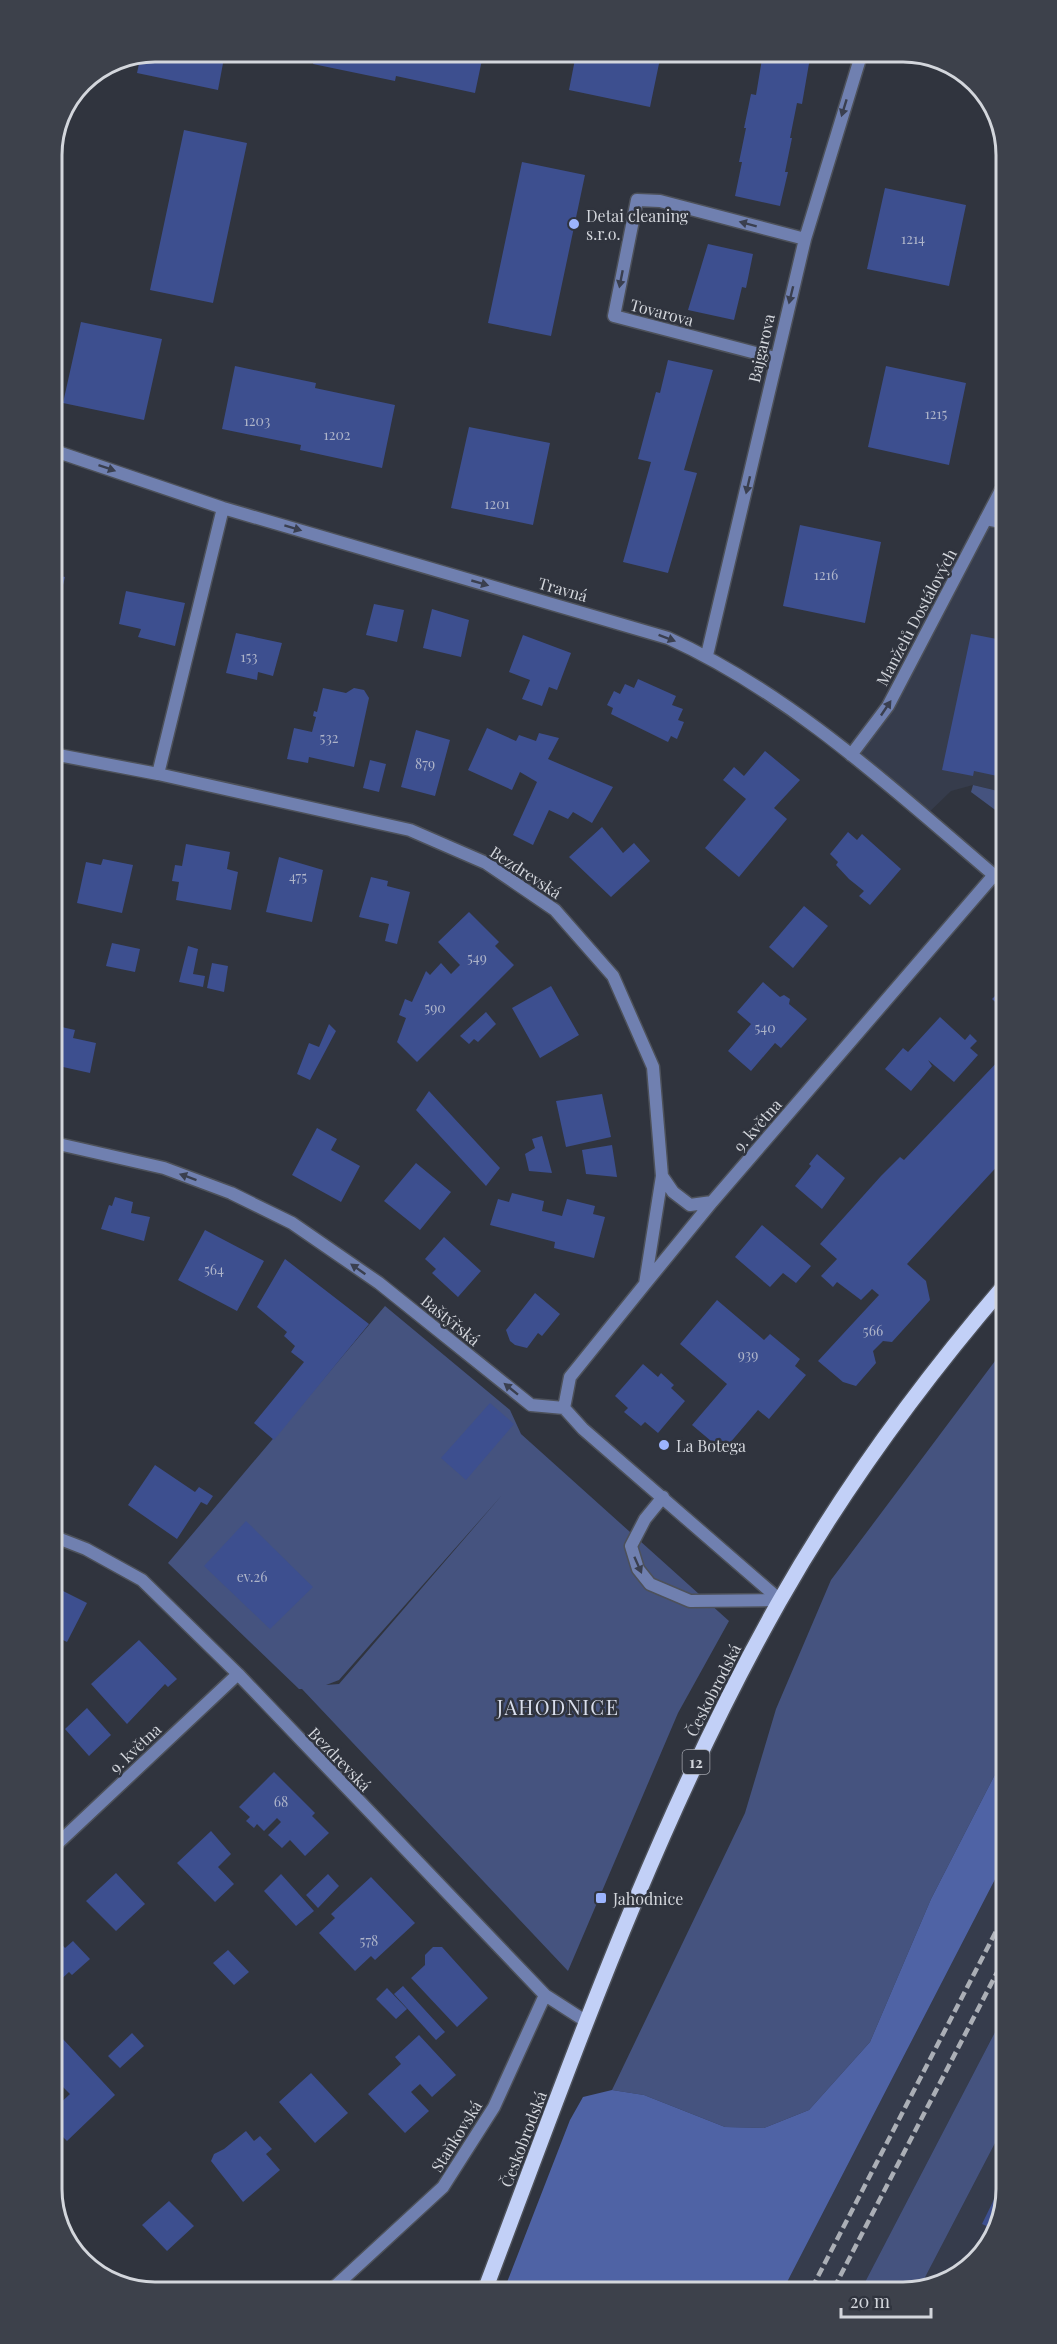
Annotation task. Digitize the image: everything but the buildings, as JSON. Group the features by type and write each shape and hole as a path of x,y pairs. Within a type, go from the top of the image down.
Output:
{"main road":[{"name":"Českobrodská","path":"488,2282 587,2022 686,1782 780,1600 878,1443 948,1351 996,1295"}],"street":[{"name":"Bajgarova","path":"707,656 775,358 805,239 859,62"},
{"name":"Tovarova","path":"775,358 614,316 637,200 660,201 805,239"},
{"name":"Travná","path":"62,453 223,508 668,638 707,656 760,686 851,755 996,877"},
{"name":"Manželů Dostálových","path":"851,755 888,706 996,500"},
{"path":"158,774 223,508"},
{"path":"986,519 996,521"},
{"name":"Bezdrevská","path":"62,756 158,774 410,830 486,863 555,910 613,976 653,1067 662,1176 645,1284"},
{"name":"9. května","path":"564,1408 570,1377 712,1202 996,881"},
{"name":"Baštýřská","path":"62,1145 164,1168 231,1193 292,1223 379,1283 531,1405 564,1408"},
{"path":"662,1176 674,1192 690,1205 712,1202"},
{"path":"564,1408 583,1429 780,1600"},
{"path":"663,1497 645,1519 631,1546 638,1569 650,1584 690,1601 780,1600"},
{"name":"Bezdrevská","path":"62,1540 86,1549 141,1580 238,1674 544,1995 587,2022"},
{"name":"9. května","path":"62,1839 238,1674"},
{"name":"Staňkovská","path":"340,2282 443,2187 494,2107 544,1995"}],"shaded area":[{"path":"986,519 996,522 996,791 973,785 951,791 924,817 851,755 888,706"},
{"path":"973,785 996,791 996,811 971,792"},
{"path":"385,1306 510,1410 521,1434 729,1621 678,1713 568,1971 302,1689 299,1689 168,1563","holes":["503,1494 339,1684 326,1685 339,1680"]},
{"path":"996,1360 996,1773 931,1899 870,2042 809,2110 764,2128 725,2127 644,2095 612,2090 745,1813 776,1709 831,1580"},
{"path":"996,1773 996,1877 787,2282 507,2282 570,2120 583,2097 612,2090 644,2095 725,2127 764,2128 809,2110 870,2042 931,1899"},
{"path":"996,1877 996,2030 865,2282 787,2282"},
{"path":"996,2030 996,2141 924,2280 865,2282"},
{"path":"996,2141 994,2207 983,2236 959,2263 943,2273 924,2280"}],"railway":[{"path":"815,2282 996,1931"},
{"path":"837,2282 996,1974"}],"place":[{"name":"Detai cleaning s.r.o.","path":"574,224"},
{"name":"La Botega","path":"664,1445"},
{"name":"Jahodnice","path":"601,1898"}],"district":[{"name":"JAHODNICE","path":"558,1706"}]}
